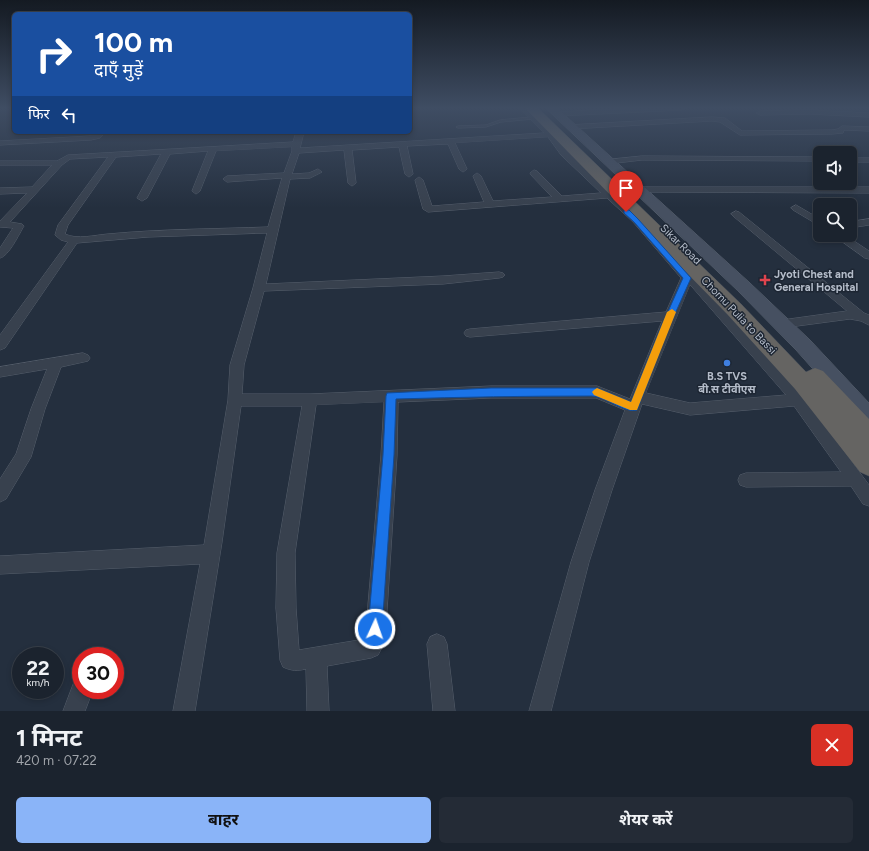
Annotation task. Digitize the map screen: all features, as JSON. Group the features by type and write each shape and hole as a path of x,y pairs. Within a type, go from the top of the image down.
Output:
{"highway":[{"name":"Chomu Pulia to Bassi","path":"564,141 734,310 803,383 869,464"},
{"name":"Sikar Road","path":"567,141 768,328 832,394 869,436"}],"main road":[{"path":"586,141 782,324 869,417"}],"street":[{"path":"0,143 33,141"},
{"path":"184,711 211,554 235,400 237,365 259,288 271,230 298,141"},
{"path":"2,224 59,163 68,156 213,148 348,149 403,144 463,141"},
{"path":"555,141 564,153 607,195 636,220 687,278 697,285 798,400 869,498"},
{"path":"451,142 463,170"},
{"path":"403,144 409,174"},
{"path":"196,191 213,148"},
{"path":"348,149 352,183"},
{"path":"142,198 168,151"},
{"path":"114,154 63,225 60,235 65,239 149,234 271,230"},
{"path":"608,162 642,158 813,159"},
{"path":"857,160 869,160"},
{"path":"0,163 59,163"},
{"path":"227,179 310,175 318,172"},
{"path":"534,173 559,198"},
{"path":"477,176 490,204"},
{"path":"419,180 428,209 607,195"},
{"path":"0,191 35,190"},
{"path":"638,190 869,190"},
{"path":"796,208 813,219"},
{"path":"736,214 864,318"},
{"path":"857,224 869,222"},
{"path":"0,255 12,239 19,226 2,224"},
{"path":"0,345 75,239"},
{"path":"848,242 869,256"},
{"path":"259,288 442,280 499,275"},
{"path":"540,711 580,562 628,420 687,278"},
{"path":"782,324 850,315 864,318"},
{"path":"470,333 670,316"},
{"path":"0,372 83,358"},
{"path":"0,494 23,457 38,409 56,363"},
{"path":"235,400 310,400 491,392 597,392 635,402 690,408 798,400"},
{"path":"310,400 286,553 286,608 290,660 294,661 371,648 375,642 389,455 391,396"},
{"path":"746,480 855,479"},
{"path":"0,565 211,554"},
{"path":"437,644 444,711"},
{"path":"316,657 318,711"},
{"path":"74,711 79,699"}],"slow traffic":[{"path":"597,392 634,407 672,312"}],"place":[{"name":"Jyoti Chest and General Hospital","path":"765,280"},
{"name":"B.S TVS बी.स टीवीएस","path":"727,363"}],"route":[{"path":"375,629 389,455 391,396 491,392 597,392 634,407 666,325 687,278 636,220 626,212"}]}
